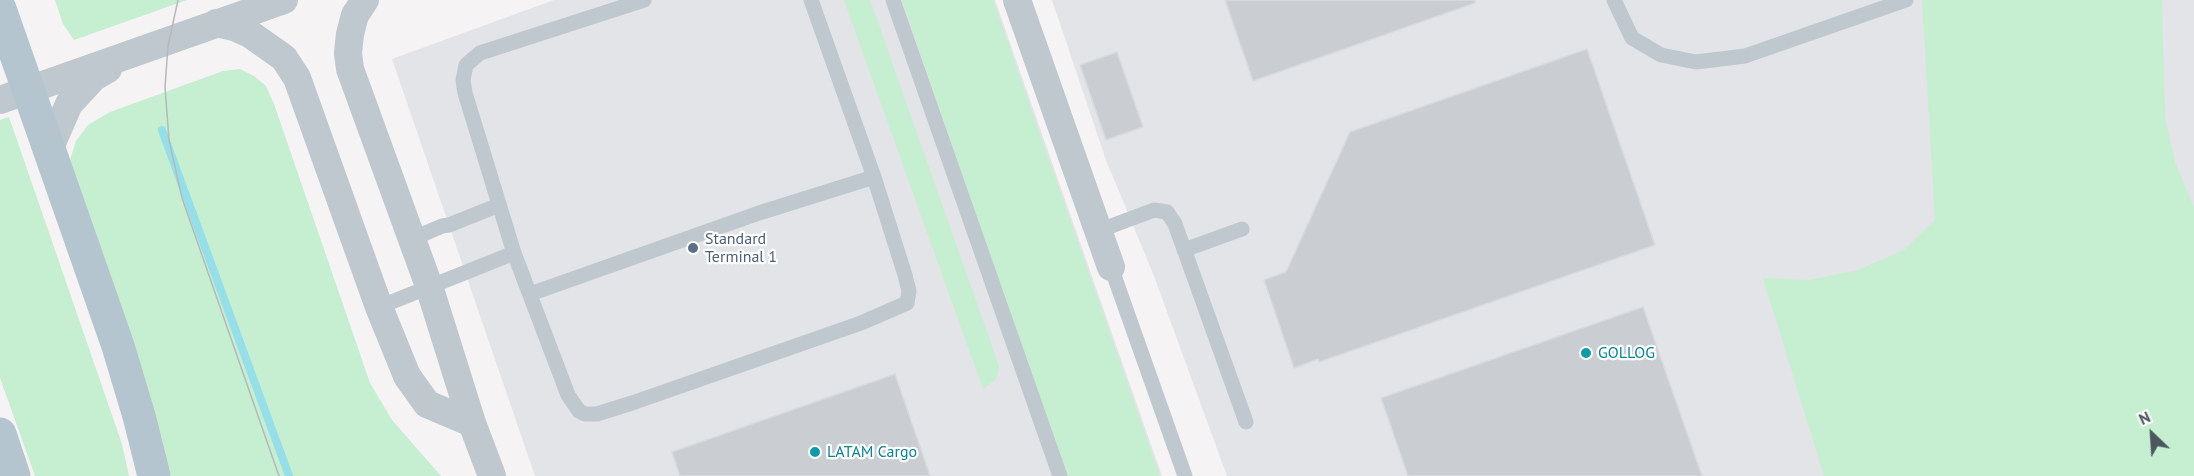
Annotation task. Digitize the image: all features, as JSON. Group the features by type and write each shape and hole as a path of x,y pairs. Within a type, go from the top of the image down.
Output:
{"main road":[{"path":"3,28 14,96 49,150 118,346 140,416 154,476"},
{"path":"0,434 15,476"}],"street":[{"path":"14,96 284,0"},
{"path":"365,0 355,15 350,34 348,53 350,69 429,286 487,471"},
{"path":"1017,0 1111,267"},
{"path":"216,23 234,27 268,45 284,58 297,78 379,307 407,376 427,404 472,423"},
{"path":"49,150 69,104 94,77 131,54"}],"lane":[{"path":"644,0 480,53 466,65 463,80 514,254 567,395 579,411 585,414 597,414 635,402 861,323 907,303 909,297 905,275 874,177 811,0"},
{"path":"893,0 1060,476"},
{"path":"1614,0 1632,38 1661,55 1696,62 1745,56 1906,0"},
{"path":"530,294 759,213 874,177"},
{"path":"412,239 499,205"},
{"path":"1098,231 1154,210 1167,212 1175,224 1246,422"},
{"path":"1184,250 1242,229"},
{"path":"379,307 514,254"},
{"path":"1111,267 1185,476"}],"shaded area":[{"name":"Standard Terminal 1","path":"554,0 995,0 1162,476 535,476 392,59"},
{"path":"1052,0 2194,0 2194,476 1227,476 1154,276 1106,160"}],"green space":[{"path":"55,0 187,0 74,40 63,24"},
{"path":"844,0 870,0 999,366 996,379 983,389"},
{"path":"902,0 993,0 1160,476 1066,476"},
{"path":"1922,0 2162,0 2165,117 2175,162 2194,208 2194,476 1824,476 1763,278 1809,280 1858,270 1904,250 1935,220"},
{"path":"240,69 254,76 266,86 274,104 370,383 392,420 441,476 170,476 70,160 76,141 88,125 110,112 223,71"},
{"path":"9,117 122,444 129,476 35,476 0,378 0,120"}],"building":[{"path":"1225,0 1475,0 1475,3 1253,81"},
{"path":"1587,49 1655,245 1319,362 1318,359 1294,368 1264,280 1286,272 1350,132"},
{"path":"1117,52 1143,127 1106,140 1080,65"},
{"name":"GOLLOG","path":"1643,307 1702,476 1408,476 1381,398"},
{"path":"895,374 930,476 680,476 672,452"}],"waterway":[{"path":"162,130 289,476"}],"tram line":[{"path":"178,0 168,46 165,87 169,140 182,198 279,476"}],"place":[{"name":"Standard Terminal 1","path":"693,248"},
{"name":"GOLLOG","path":"1586,353"},
{"name":"LATAM Cargo","path":"815,452"}]}
